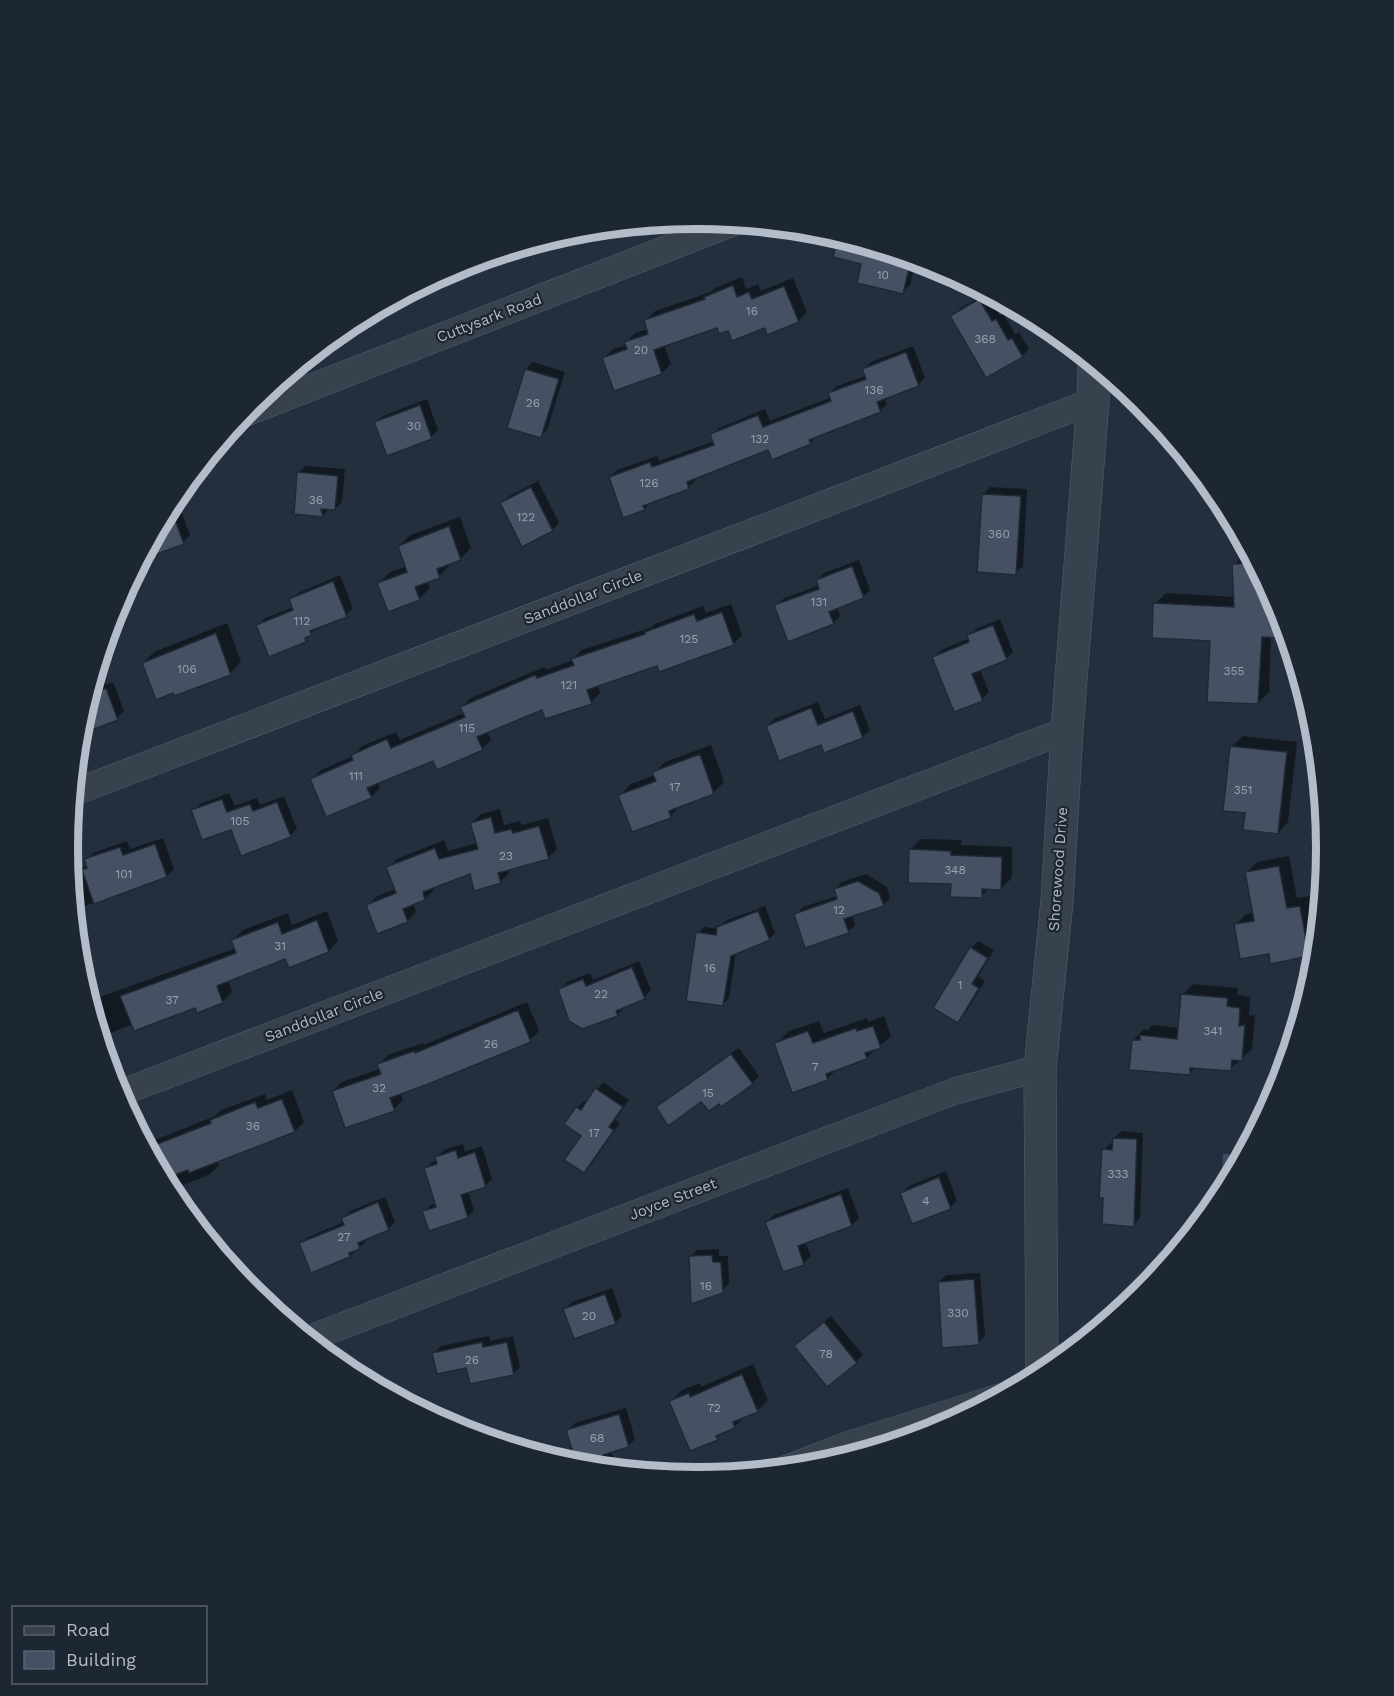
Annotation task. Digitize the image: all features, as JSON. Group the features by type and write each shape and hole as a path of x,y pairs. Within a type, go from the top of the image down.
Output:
{"street":[{"name":"Cuttysark Road","path":"263,406 716,229"},
{"name":"Shorewood Drive","path":"1042,1362 1041,1068 1057,902 1067,730 1094,374"},
{"name":"Sanddollar Circle","path":"81,790 1093,401"},
{"name":"Sanddollar Circle","path":"127,1090 1067,730"},
{"name":"Joyce Street","path":"316,1336 955,1091 1041,1068"},
{"path":"826,1453 951,1412"}],"water":[{"path":"1223,1154 1235,1154 1233,1158 1222,1176"}],"building":[{"path":"836,245 909,267 903,294 857,283 861,264 833,257"},
{"path":"733,285 737,297 749,292 752,299 784,286 799,322 767,335 765,328 732,341 728,331 719,334 717,328 654,350 662,374 614,391 602,358 627,349 624,342 648,334 644,320 705,299 704,297"},
{"path":"979,299 992,321 996,319 1008,340 1012,338 1023,357 986,378 950,316"},
{"path":"906,352 919,386 877,402 881,412 809,440 811,444 772,460 768,450 687,482 689,489 643,506 645,510 623,518 609,477 650,462 652,467 714,445 710,434 758,415 763,427 831,401 828,393 866,379 862,369"},
{"path":"525,369 559,379 541,438 507,428"},
{"path":"420,405 432,439 387,456 374,422"},
{"path":"297,472 338,476 335,510 321,509 323,517 294,514"},
{"path":"531,487 553,531 522,547 500,503"},
{"path":"982,494 1021,496 1016,575 977,572"},
{"path":"174,517 184,544 151,556"},
{"path":"449,526 461,560 437,569 440,578 415,587 420,600 388,612 377,583 407,572 398,546"},
{"path":"1246,563 1278,636 1278,638 1262,637 1258,704 1207,702 1210,641 1152,638 1153,603 1234,607 1232,564"},
{"path":"852,566 864,598 829,612 834,624 788,642 774,605 819,589 816,580"},
{"path":"333,581 347,617 310,631 312,635 305,638 306,642 269,657 256,625 293,610 289,599"},
{"path":"722,612 734,645 659,672 657,666 587,690 592,704 545,719 542,710 477,737 483,750 437,770 433,761 367,788 372,798 326,817 310,779 353,760 351,755 387,739 391,748 465,717 460,707 535,675 537,678 574,665 571,659 645,634 645,632 694,614 697,621"},
{"path":"993,625 1007,660 972,674 983,701 954,712 932,657 969,642 967,635"},
{"path":"216,633 231,675 174,696 173,693 156,700 142,663"},
{"path":"106,688 118,720 89,731 90,727 98,691"},
{"path":"811,708 818,725 853,711 863,738 824,753 821,745 779,761 766,726"},
{"path":"1230,746 1287,752 1278,834 1243,830 1245,813 1223,811"},
{"path":"700,754 714,794 669,811 671,818 632,832 618,795 656,781 652,772"},
{"path":"222,799 227,812 250,804 253,811 277,802 291,837 241,856 231,830 202,840 191,810"},
{"path":"491,817 495,833 511,829 513,833 539,826 549,859 498,873 501,883 474,891 470,874 423,892 425,900 403,909 408,922 377,934 366,905 396,893 386,867 435,848 439,859 478,849 470,823"},
{"path":"155,844 167,877 94,904 82,870 87,868 84,859 120,847 123,855"},
{"path":"909,849 951,851 951,855 1002,857 1001,890 982,889 982,898 950,897 951,884 908,883"},
{"path":"1279,866 1287,908 1300,906 1308,948 1306,957 1270,964 1269,954 1240,959 1234,924 1254,921 1245,872"},
{"path":"858,881 879,893 884,906 844,919 849,933 805,948 794,914 837,899 834,889"},
{"path":"758,911 770,940 731,956 723,1006 686,1001 696,932 716,935 717,927"},
{"path":"317,920 329,952 289,968 285,959 217,986 223,1003 197,1013 195,1008 134,1031 120,996 236,953 231,940 278,922 282,934"},
{"path":"970,947 988,958 972,984 979,988 958,1023 933,1008"},
{"path":"632,967 645,999 616,1011 618,1016 582,1029 569,1021 558,989 583,979 586,986"},
{"path":"1181,994 1228,998 1227,1006 1240,1008 1239,1026 1245,1025 1242,1061 1232,1060 1231,1071 1190,1068 1190,1075 1129,1070 1132,1040 1140,1040 1140,1035 1177,1039"},
{"path":"518,1010 531,1042 390,1098 395,1111 345,1128 332,1091 381,1074 377,1064 414,1051 415,1053"},
{"path":"873,1026 881,1048 865,1053 867,1059 826,1074 828,1080 792,1093 774,1043 808,1031 813,1043 856,1028 857,1031"},
{"path":"731,1054 753,1084 721,1107 719,1104 709,1111 701,1102 668,1126 656,1107"},
{"path":"595,1088 623,1107 609,1127 614,1130 584,1173 564,1160 581,1136 564,1124 576,1107 581,1110"},
{"path":"282,1099 295,1132 189,1173 188,1170 172,1176 154,1145 211,1123 210,1120 255,1102 258,1108"},
{"path":"1113,1138 1137,1139 1134,1227 1102,1224 1103,1198 1099,1198 1102,1149 1112,1150"},
{"path":"456,1150 458,1158 475,1152 486,1187 461,1195 468,1218 429,1231 422,1211 436,1207 424,1168 437,1164 435,1157"},
{"path":"939,1177 951,1209 912,1224 900,1193"},
{"path":"841,1194 852,1226 798,1246 804,1265 783,1272 765,1222"},
{"path":"378,1202 389,1230 358,1243 360,1249 349,1253 350,1257 311,1273 299,1243 344,1225 341,1218"},
{"path":"712,1255 713,1262 721,1262 723,1293 691,1304 689,1256"},
{"path":"974,1279 979,1345 942,1348 938,1282"},
{"path":"605,1294 616,1324 574,1339 563,1309"},
{"path":"824,1322 857,1363 827,1387 794,1346"},
{"path":"482,1342 483,1347 507,1342 514,1375 470,1384 466,1368 437,1374 432,1353"},
{"path":"742,1374 758,1412 733,1422 735,1428 716,1436 718,1440 690,1451 669,1401 689,1393 690,1397"},
{"path":"619,1414 629,1447 603,1455 605,1460 573,1454 566,1430"}]}
